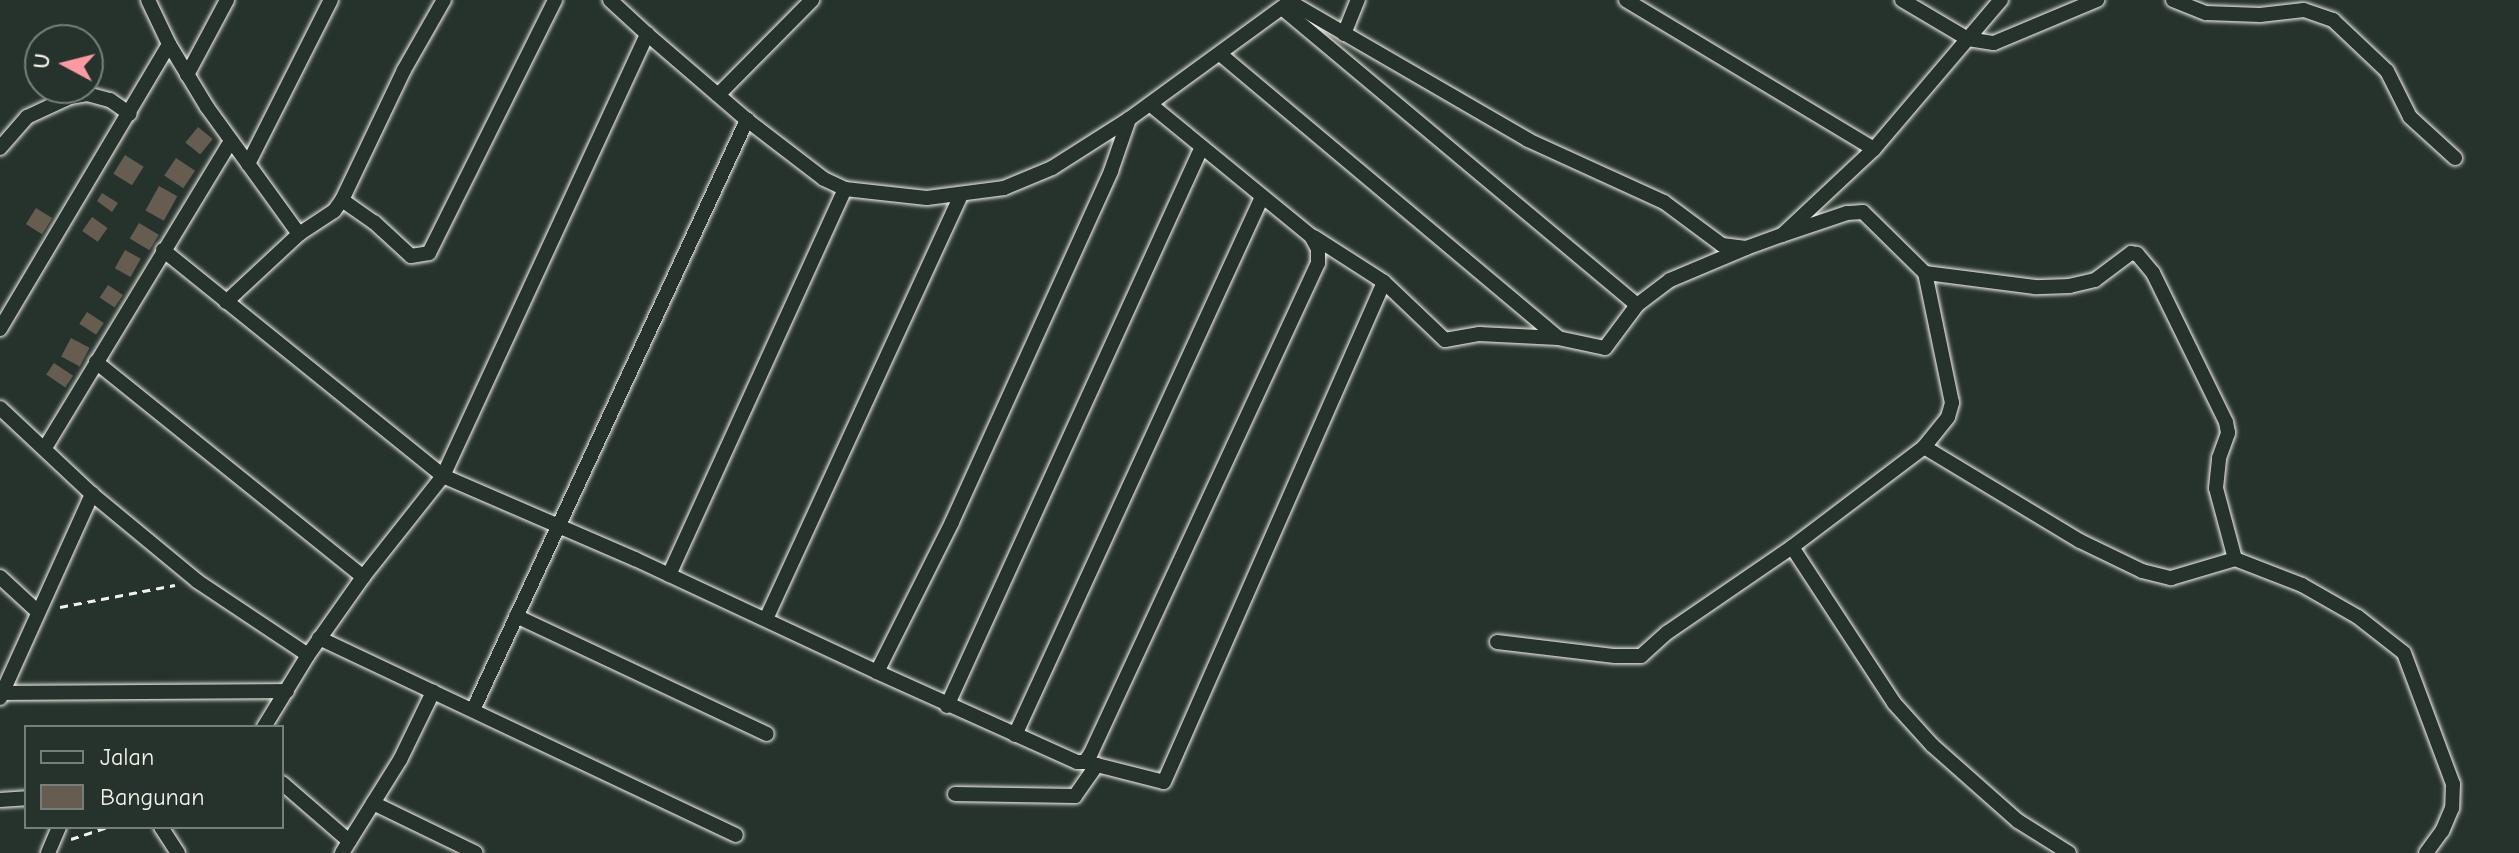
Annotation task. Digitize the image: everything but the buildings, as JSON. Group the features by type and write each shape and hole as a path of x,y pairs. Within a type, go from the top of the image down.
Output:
{"street":[{"path":"148,0 187,75 299,234"},
{"path":"187,75 227,0"},
{"path":"248,164 331,0"},
{"path":"226,302 299,234 334,211 342,200 404,70 444,0"},
{"path":"342,200 374,222 411,256 429,253 555,0"},
{"path":"610,0 747,120 824,179 845,189 927,198 1004,188 1052,168 1129,119 1289,4"},
{"path":"718,95 812,0"},
{"path":"1344,34 1358,0"},
{"path":"1626,0 1874,149"},
{"path":"1902,0 1968,39 1994,43 2097,0"},
{"path":"1782,235 1874,149 2001,0"},
{"path":"2173,0 2206,13 2260,15 2304,10 2333,20 2387,71 2410,117 2455,158"},
{"path":"1289,4 1528,140 1664,202 1722,245 1746,248"},
{"path":"1289,4 1637,305"},
{"path":"265,725 319,638 443,476 647,34"},
{"path":"0,329 169,44"},
{"path":"1220,54 1558,338"},
{"path":"0,148 27,117 70,97 87,94 110,100 130,114"},
{"path":"1150,104 1201,149 1311,236 1384,282 1445,340 1479,334 1558,338 1605,348 1637,305 1670,280 1746,248 1847,213 1863,212 1925,273 1952,403 1948,417 1924,447 1792,547 1668,632 1641,656 1615,656 1497,642"},
{"path":"877,672 952,522 1111,171 1129,119"},
{"path":"473,710 747,120"},
{"path":"45,448 231,141"},
{"path":"947,706 1201,149"},
{"path":"669,575 845,189"},
{"path":"766,619 961,195"},
{"path":"1015,735 1262,197"},
{"path":"955,794 1075,796 1318,263 1318,249 1311,236"},
{"path":"163,250 443,476 669,575 1015,735 1091,764 1164,782 1384,282"},
{"path":"1925,273 2001,284 2070,286 2095,280 2131,253 2141,257 2153,273 2226,422 2228,433 2219,458 2216,488 2235,559"},
{"path":"96,362 363,577"},
{"path":"0,408 92,494 197,581 308,655"},
{"path":"1924,447 2080,541 2142,571 2171,578 2235,559 2302,585 2358,617 2404,653 2453,784 2452,808 2442,831 2426,853"},
{"path":"92,494 1,696 287,691"},
{"path":"1792,547 1894,703 1932,745 2034,834 2069,853"},
{"path":"0,577 37,611"},
{"path":"516,616 767,734"},
{"path":"319,638 736,835"},
{"path":"284,785 346,847 423,718 433,692"},
{"path":"0,800 24,798"},
{"path":"373,803 476,853"},
{"path":"55,850 59,829"},
{"path":"162,829 178,853"}],"path":[{"path":"37,611 197,581"},
{"path":"55,850 70,839 102,829"}]}
